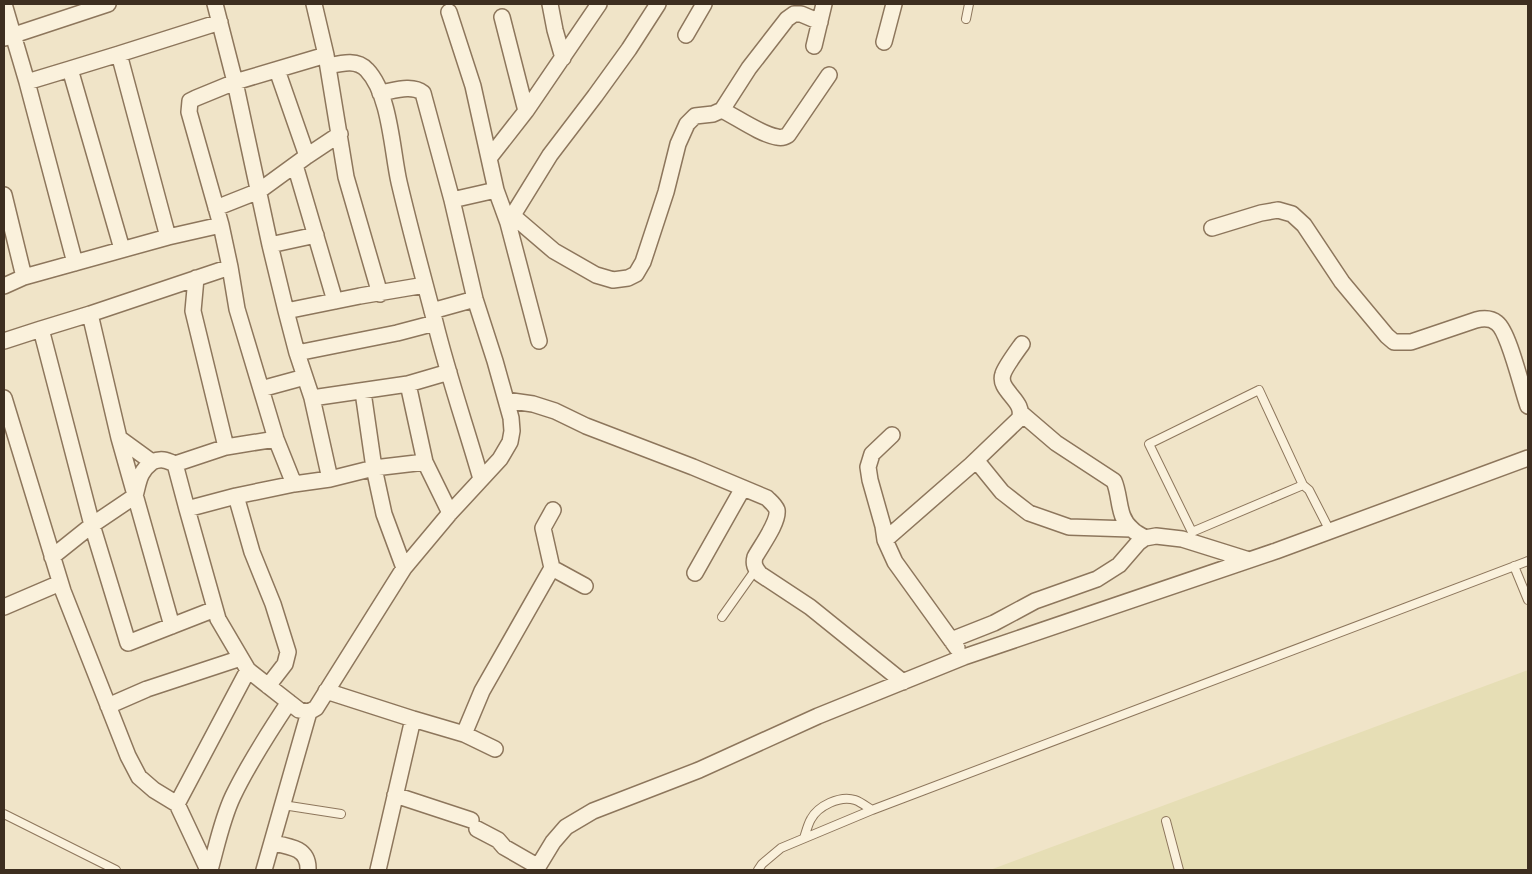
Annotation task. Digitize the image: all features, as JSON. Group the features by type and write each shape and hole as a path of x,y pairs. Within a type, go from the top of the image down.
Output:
{"street":[{"path":"4,4 8,37 27,82 75,263"},
{"path":"8,37 108,4"},
{"path":"215,4 235,82 270,245 297,353 312,398 330,479"},
{"path":"314,4 327,60 346,177 380,294"},
{"path":"550,4 555,30 564,58"},
{"path":"490,157 526,111 600,4"},
{"path":"510,219 550,155 629,49 658,4"},
{"path":"686,35 704,4"},
{"path":"814,46 824,4"},
{"path":"884,42 894,4"},
{"path":"449,12 473,86 496,190 510,219 539,340"},
{"path":"510,219 554,251 596,275 613,280 628,278 636,274 644,262 666,192 678,144 687,124 695,116 713,114 722,110 750,68 787,19 794,14 801,14 820,22"},
{"path":"502,17 526,111"},
{"path":"27,82 220,22"},
{"path":"119,54 168,237"},
{"path":"294,484 276,438 237,309 221,225 188,112 190,101 235,82 277,70 327,60 356,63 366,69 374,78 380,93 389,124 399,181 433,317 481,479"},
{"path":"70,69 122,249"},
{"path":"277,70 301,160 316,235 335,301"},
{"path":"722,110 768,134 778,138 785,137 829,75"},
{"path":"52,557 92,525 135,496 140,476 145,467 158,459 166,459 175,464 186,509 218,618 245,664 268,686 299,710 309,712 316,708 404,568 450,513 500,459 510,442 512,418 475,299 452,200 423,93 418,89 412,88 380,93"},
{"path":"216,208 259,191 340,134"},
{"path":"452,200 496,190"},
{"path":"4,196 24,277"},
{"path":"1212,228 1278,210 1292,214 1304,225 1342,282 1394,342 1411,342 1486,318 1498,324 1505,334 1528,406"},
{"path":"4,286 24,277 122,249 221,225"},
{"path":"270,245 316,235"},
{"path":"4,341 230,267"},
{"path":"196,278 193,311 226,447"},
{"path":"286,311 425,285"},
{"path":"297,353 397,333 475,299"},
{"path":"90,314 119,438 172,626"},
{"path":"41,329 92,525 128,643 215,609"},
{"path":"885,540 976,460 1019,419 1020,408 1003,382 1002,374 1022,344"},
{"path":"312,398 408,384 449,372"},
{"path":"261,389 305,377"},
{"path":"408,384 425,462 450,513"},
{"path":"363,392 374,468 384,514 404,568"},
{"path":"4,398 60,583 128,756 139,777 154,790 177,804 209,870"},
{"path":"506,400 533,404 555,411 586,426 693,466 767,498 775,506 777,512 776,520 755,556 754,563 756,569 760,574 810,607 903,682"},
{"path":"1021,413 1056,444 1114,481 1118,490 1123,520 1131,529 1145,538"},
{"path":"892,435 872,454 868,467 885,540 895,562 964,657"},
{"path":"119,438 152,462"},
{"path":"175,464 226,447 276,438"},
{"path":"395,795 474,825 536,868 552,842 566,828 593,811 699,770 818,716 964,657 1250,560 1528,458"},
{"path":"976,460 1002,492 1029,513 1069,527 1131,529"},
{"path":"186,509 236,496 330,479 374,468 425,462"},
{"path":"695,573 743,488"},
{"path":"236,496 252,552 288,652 285,664 268,686"},
{"path":"464,734 482,691 552,568 543,528 553,510"},
{"path":"951,640 994,623 1035,601 1097,579 1119,565 1138,543 1145,538 1156,536 1182,539 1250,560"},
{"path":"552,568 585,586"},
{"path":"4,607 60,583"},
{"path":"108,706 147,689 245,664"},
{"path":"177,804 245,664"},
{"path":"326,691 464,734 495,749"},
{"path":"209,870 232,797 255,755 289,702"},
{"path":"264,870 309,712"},
{"path":"378,870 413,719"},
{"path":"272,843 291,846 300,851 306,857 308,870"}],"lane":[{"path":"966,19 969,4"},
{"path":"1303,485 1192,532 1149,444 1259,390 1303,485 1309,490 1330,531"},
{"path":"758,870 762,864 781,848 872,810 1528,561"},
{"path":"1514,566 1528,600"},
{"path":"722,617 756,569"},
{"path":"804,838 810,819 820,808 832,803 843,799 855,800 872,810"},
{"path":"283,805 341,814"},
{"path":"4,814 116,870"},
{"path":"1166,821 1179,870"}],"shaded area":[{"path":"1528,670 1528,870 990,870"}]}
